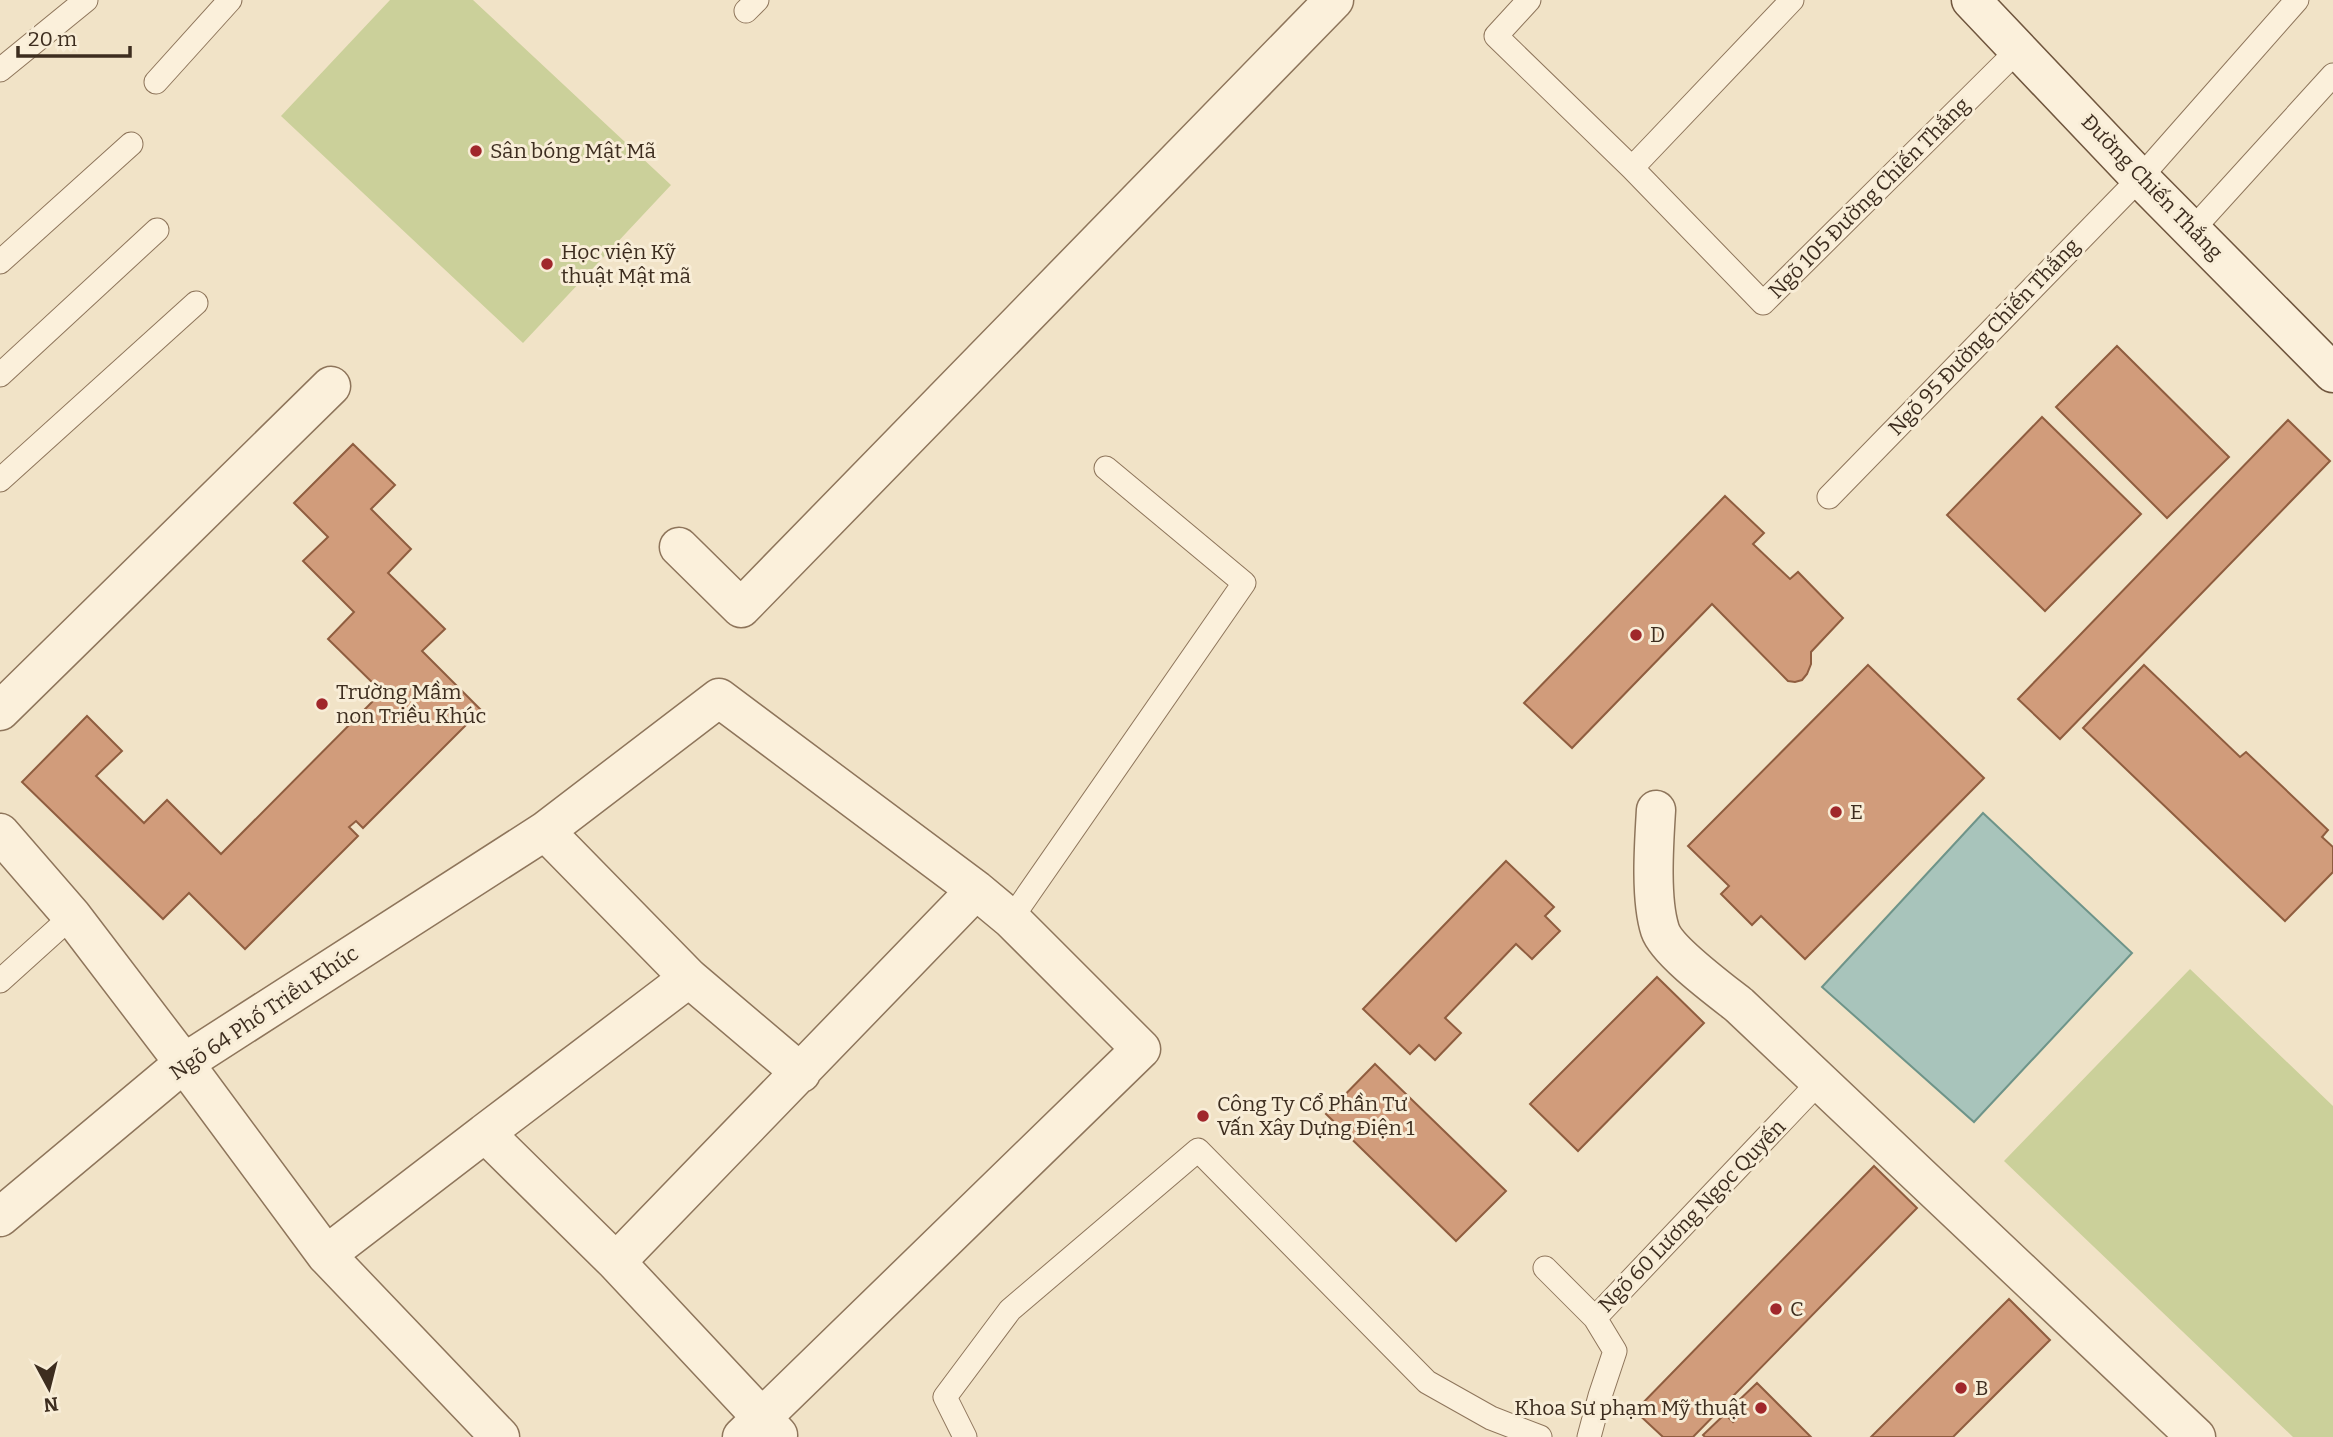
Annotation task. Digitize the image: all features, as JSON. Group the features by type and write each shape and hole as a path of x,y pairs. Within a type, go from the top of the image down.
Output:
{"street":[{"path":"679,547 741,608 1334,0"},
{"name":"Đường Chiến Thắng","path":"1971,0 2140,178 2333,373"},
{"path":"0,712 331,386"},
{"name":"Ngõ 64 Phố Triều Khúc","path":"0,1217 184,1063 545,831 719,698 976,890"},
{"path":"1656,810 1653,856 1660,932 1671,946 1739,1005 2196,1437"},
{"path":"545,831 690,978 801,1073"},
{"path":"0,833 72,916 326,1255 500,1437"},
{"path":"485,1133 616,1262 761,1430 1141,1049 1011,919 976,890 616,1262"},
{"path":"326,1255 690,978"}],"lane":[{"path":"0,70 86,0"},
{"path":"156,82 230,0"},
{"path":"1529,0 1496,36 1632,169 1792,0"},
{"name":"Ngõ 95 Đường Chiến Thắng","path":"1829,497 2140,178 2297,0"},
{"name":"Ngõ 105 Đường Chiến Thắng","path":"1632,169 1763,303 2019,49"},
{"path":"2193,229 2333,75"},
{"path":"0,262 131,144"},
{"path":"0,375 157,230"},
{"path":"0,480 197,303"},
{"path":"1011,919 1244,583 1106,468"},
{"path":"0,981 72,916"},
{"name":"Ngõ 60 Lương Ngọc Quyến","path":"1589,1437 1615,1351 1595,1318 1819,1082"},
{"path":"965,1437 945,1397 1010,1310 1198,1150 1427,1382 1492,1418 1540,1437"},
{"path":"1545,1268 1595,1318"}],"green space":[{"name":"Sân bóng Mật Mã","path":"390,0 473,0 671,185 523,343 281,116"},
{"path":"2190,969 2333,1106 2333,1437 2293,1437 2004,1161"}],"water":[{"path":"1983,813 2132,953 1974,1122 1822,987"}],"building":[{"path":"2117,346 2229,457 2167,518 2056,407"},
{"path":"2042,417 2141,514 2045,611 1947,515"},
{"path":"2288,420 2330,461 2060,739 2018,699"},
{"path":"353,444 395,485 371,509 411,549 388,573 445,629 422,651 481,710 363,828 356,821 349,827 358,836 245,949 189,893 163,919 22,782 87,716 122,751 96,776 144,823 167,800 221,854 382,692 328,639 354,612 303,561 328,537 294,503"},
{"name":"D","path":"1725,496 1764,533 1753,544 1790,579 1798,572 1843,618 1811,652 1811,664 1807,674 1802,680 1795,682 1788,681 1712,604 1572,748 1524,703"},
{"name":"E","path":"1868,665 1984,778 1805,959 1761,916 1752,925 1721,894 1729,886 1688,846"},
{"path":"2144,665 2240,757 2246,752 2328,830 2322,837 2333,847 2333,872 2285,921 2083,728"},
{"path":"1506,861 1554,907 1545,916 1560,931 1532,959 1516,944 1445,1018 1461,1033 1435,1060 1419,1045 1410,1054 1363,1009"},
{"path":"1657,977 1704,1023 1578,1151 1530,1104"},
{"path":"1375,1064 1506,1191 1456,1241 1326,1114"},
{"name":"C","path":"1874,1166 1917,1208 1693,1437 1663,1437 1635,1411"},
{"name":"B","path":"2009,1299 2050,1340 1953,1437 1871,1437"},
{"name":"Khoa Sư phạm Mỹ thuật","path":"1757,1383 1811,1437 1703,1435 1725,1414 1733,1422 1743,1412 1735,1404"}],"place":[{"name":"Sân bóng Mật Mã","path":"476,151"},
{"name":"Học viện Kỹ thuật Mật mã","path":"547,264"},
{"name":"D","path":"1636,635"},
{"name":"Trường Mầm non Triều Khúc","path":"322,704"},
{"name":"E","path":"1836,812"},
{"name":"Công Ty Cổ Phần Tư Vấn Xây Dựng Điện 1","path":"1203,1116"},
{"name":"C","path":"1776,1309"},
{"name":"B","path":"1961,1388"},
{"name":"Khoa Sư phạm Mỹ thuật","path":"1761,1408"}]}
